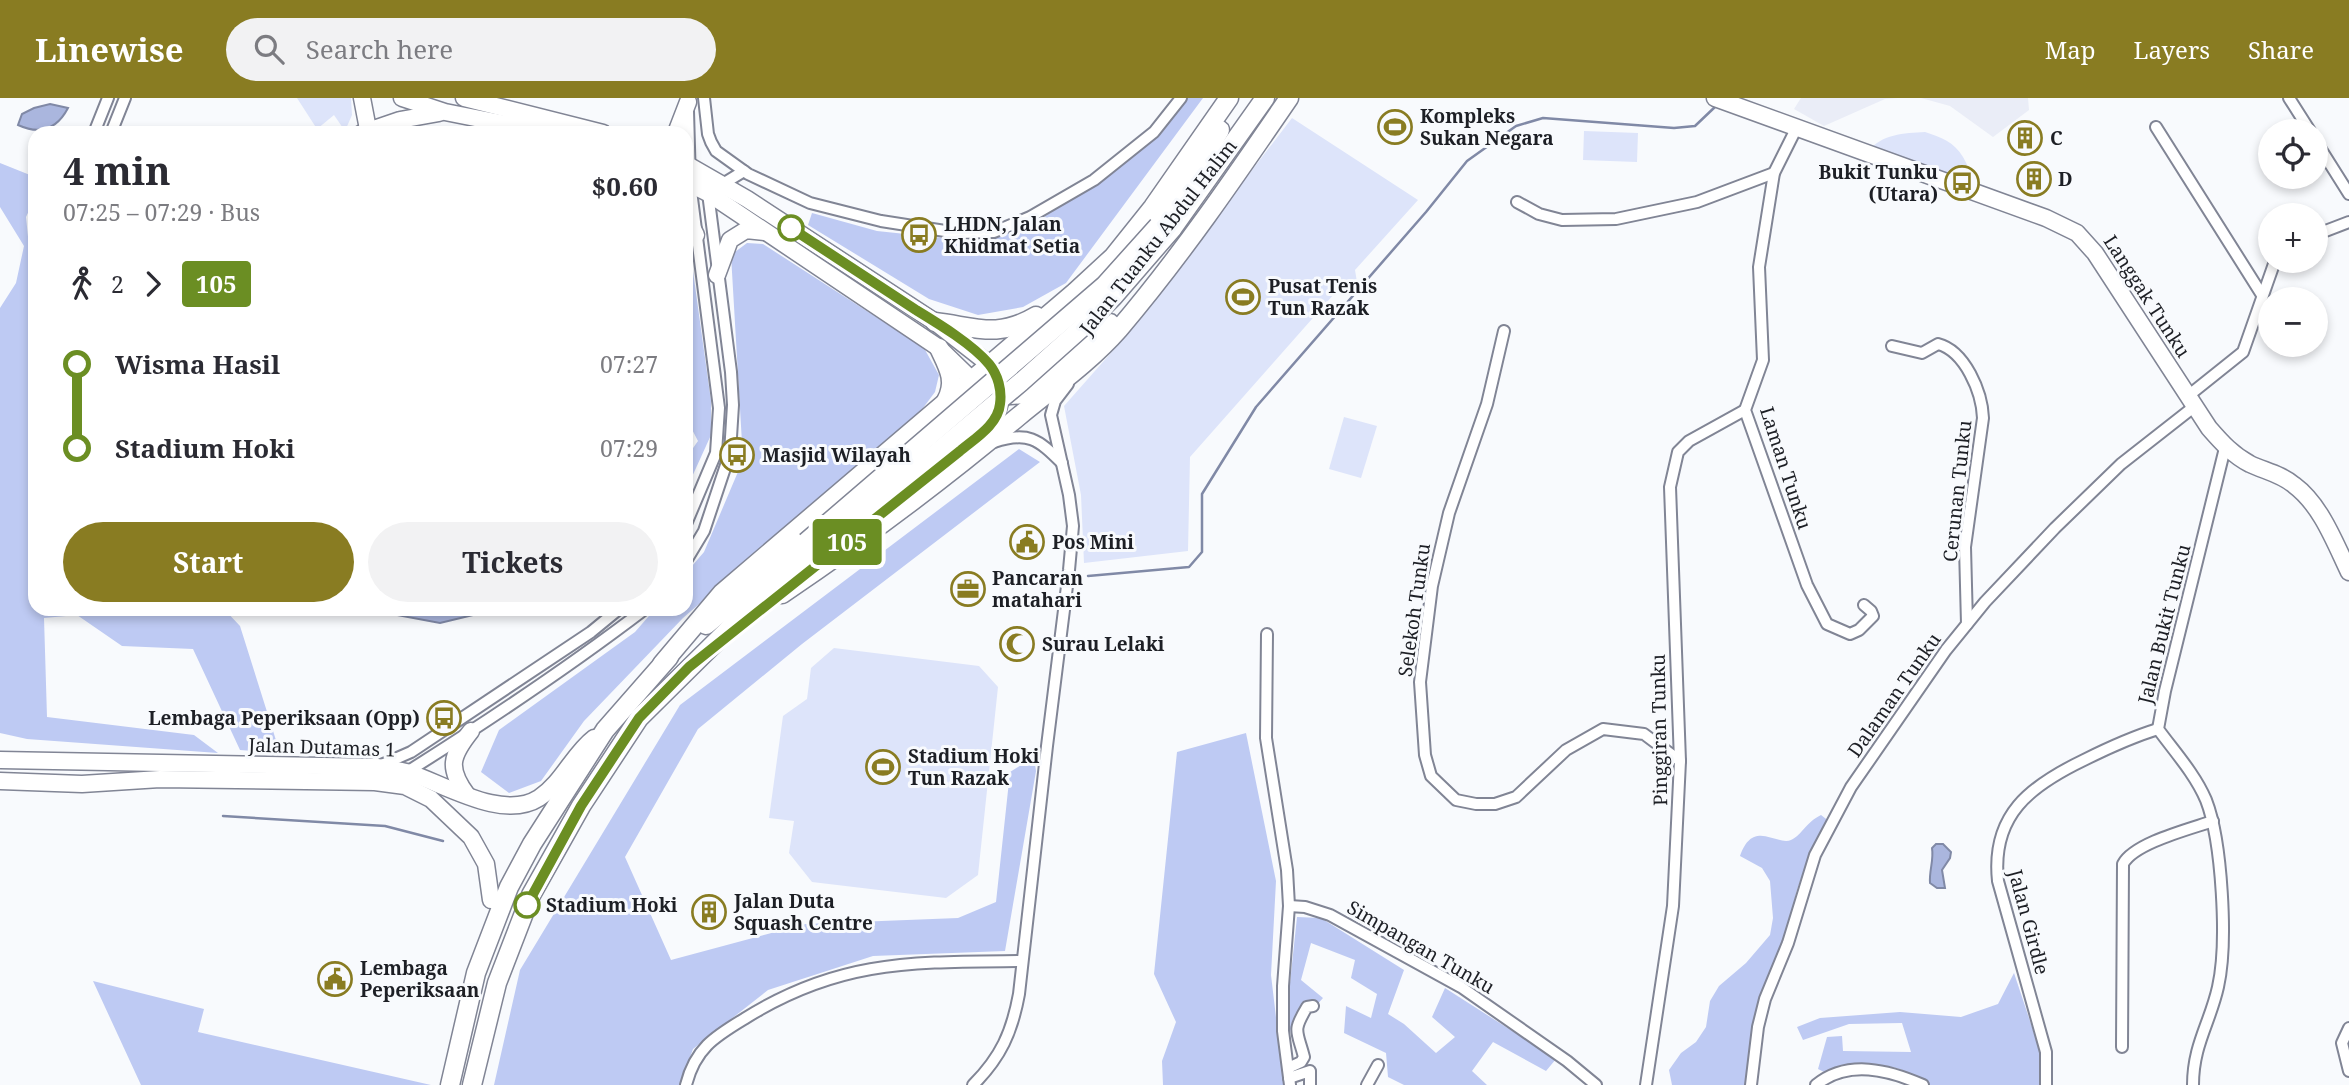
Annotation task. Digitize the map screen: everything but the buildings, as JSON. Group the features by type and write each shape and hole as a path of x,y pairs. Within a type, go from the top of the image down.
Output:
{"main road":[{"name":"Jalan Tuanku Abdul Halim","path":"450,1085 476,973 509,887 605,730 722,593 1113,257 1153,207 1229,98"},
{"path":"1180,196 1239,98"},
{"name":"Jalan Tuanku Abdul Halim","path":"1165,228 1180,196 1252,98"},
{"name":"Jalan Tuanku Abdul Halim","path":"472,1085 497,983 531,895 581,806 639,718 811,548 1165,228 1265,98"},
{"path":"1216,204 1226,181 1279,98"},
{"name":"Jalan Tuanku Abdul Halim","path":"782,594 905,509 986,445 1080,357 1119,328 1216,204 1289,98"},
{"path":"935,322 977,329 1010,328 1074,292"},
{"path":"1045,318 1034,337 1034,346 1040,357 1080,357"},
{"path":"939,348 952,379 951,391 946,401"},
{"path":"972,380 984,390 1000,397 1026,394 1080,357"},
{"path":"689,667 994,421 1000,404 999,382 990,365"},
{"path":"924,421 953,415 961,420 967,430 960,451"},
{"name":"Jalan Tuanku Abdul Halim","path":"662,664 811,548"},
{"path":"476,973 491,900"}],"street":[{"path":"98,126 108,98"},
{"path":"113,126 125,98"},
{"path":"362,98 365,126"},
{"path":"402,98 445,112 516,126"},
{"path":"464,98 575,126"},
{"path":"693,99 716,151 746,172 810,203 881,221 958,233 994,232 1030,217 1094,180 1154,132 1181,98"},
{"path":"2289,98 2302,119"},
{"path":"680,126 693,99"},
{"path":"691,126 693,99"},
{"name":"Langgak Tunku","path":"1721,100 2046,218 2077,233 2095,253 2191,401 2225,448 2251,464 2286,479 2302,492 2320,517 2349,572"},
{"path":"377,126 445,112"},
{"path":"100,121 105,126"},
{"path":"2156,127 2258,289"},
{"name":"Laman Tunku","path":"1796,129 1774,173 1759,267 1763,360 1745,410 1807,585 1827,624 1850,634 1860,630 1873,616 1864,605"},
{"path":"2328,161 2349,194"},
{"path":"708,193 746,172"},
{"path":"746,172 743,186 747,199"},
{"path":"1517,202 1539,214 1562,220 1616,219 1697,202 1774,173"},
{"path":"693,176 723,185 747,199 935,322 990,365"},
{"path":"693,179 708,193 939,348 972,380"},
{"path":"693,549 704,531 730,453 733,405 708,193"},
{"path":"693,212 719,408 716,453 693,507"},
{"path":"2328,230 2349,222"},
{"path":"693,229 696,235"},
{"path":"717,275 730,240 746,230 765,232"},
{"name":"Dalaman Tunku","path":"1751,1085 1758,1027 1765,999 1788,943 1815,855 1851,787 1967,624 2054,528 2244,352 2258,310"},
{"name":"Selekoh Tunku","path":"1504,331 1487,404 1445,525 1432,586 1420,682 1425,755 1431,776 1456,800 1495,804 1516,797 1566,750 1603,729 1644,734 1680,761"},
{"name":"Cerunan Tunku","path":"1892,346 1922,353 1938,344 1948,347 1976,385 1983,402 1965,547 1967,624"},
{"path":"973,1085 1000,1053 1013,1023 1023,961 1073,526 1052,408 1080,357"},
{"name":"Pinggiran Tunku","path":"1646,1085 1673,906 1680,761 1670,487 1678,452 1689,441 1745,410"},
{"path":"986,445 1010,437 1029,437 1043,443 1062,463"},
{"name":"Jalan Bukit Tunku","path":"2193,1085 2195,1054 2217,992 2221,964 2219,855 2213,821 2205,797 2158,729 2225,448"},
{"path":"377,775 591,632 610,616"},
{"path":"406,779 636,616"},
{"path":"1267,634 1266,738 1287,870 1289,906 1283,986 1283,1031 1289,1077"},
{"name":"Jalan Girdle","path":"2046,1085 2046,1052 1998,880 1996,864 1999,842 2016,807 2028,793 2053,775 2119,743 2158,729"},
{"name":"Jalan Dutamas 1","path":"0,759 377,775 406,779 496,804 518,806 529,803 549,789 563,776 587,743 605,730"},
{"path":"467,795 456,780 453,764 456,749 471,731"},
{"name":"Jalan Dutamas 1","path":"5,783 82,784 160,779 377,775"},
{"name":"Jalan Dutamas 1","path":"406,779 471,837 486,863 491,900"},
{"path":"2122,1047 2123,864 2133,852 2213,821"},
{"name":"Simpangan Tunku","path":"1289,906 1305,907 1330,915 1461,987 1567,1061 1596,1085"},
{"path":"686,1085 690,1069 701,1049 719,1034 807,985 843,973 878,966 948,961 1023,961"},
{"path":"1310,1085 1310,1071 1296,1031 1307,1007 1313,1006"},
{"path":"2347,1066 2342,1043 2349,1028"},
{"path":"1289,1077 1304,1057"},
{"path":"1367,1085 1378,1065"},
{"path":"1816,1085 1842,1071 1867,1069 1895,1072 1923,1085"},
{"path":"1289,1077 1310,1071"}],"shaded area":[{"path":"297,98 351,98 352,115 347,126 342,126 334,115 321,126 315,126"},
{"path":"1178,98 1203,98 1066,283 1023,307 978,315 929,299 808,225 812,213 877,231 982,242 1041,219 1129,160"},
{"path":"1801,98 1898,98 1885,99 1824,126 1794,109"},
{"path":"1921,98 2028,98 2029,110 1993,137 1950,106"},
{"path":"50,104 68,108 59,121 51,126 28,126 28,128 18,125 22,114"},
{"name":"Pusat Tenis Tun Razak","path":"1292,118 1418,200 1355,270 1357,282 1342,285 1190,457 1188,551 1084,563 1081,495 1064,406 1117,346"},
{"path":"1584,131 1638,133 1637,162 1583,160"},
{"path":"1925,132 1956,147 1980,182 1977,188 1868,152 1886,138"},
{"path":"0,163 28,174 28,616 66,616 44,618 47,717 194,735 218,753 27,739 0,733 0,308 16,283 24,246 0,207"},
{"path":"747,243 763,244 924,348 939,375 935,392 920,412 693,609 693,565 704,552 743,460 731,255"},
{"path":"693,271 711,401 711,435 693,475 693,448 698,441 693,431"},
{"path":"1344,417 1377,426 1361,478 1329,469"},
{"path":"1019,449 1040,462 802,644 698,729 625,857 671,960 805,924 958,918 996,902 1010,772 1034,757 1036,771 1005,951 873,956 768,990 693,1049 680,1085 494,1085 520,970 680,705"},
{"path":"78,616 231,616 240,626 280,753 240,750 193,649 122,646"},
{"path":"402,616 469,616 440,623"},
{"path":"649,616 685,616 584,721 541,781 509,793 481,772 499,730 635,632"},
{"name":"Stadium Hoki Tun Razak","path":"834,648 979,666 998,687 978,875 946,898 812,882 789,853 794,821 769,818 783,716 807,699 811,668"},
{"path":"1246,733 1276,881 1271,975 1284,1085 1163,1085 1162,1061 1176,1022 1154,974 1177,752"},
{"path":"1821,815 1830,822 1806,864 1786,934 1757,1008 1747,1085 1672,1085 1669,1070 1681,1053 1696,1042 1706,1027 1710,1001 1719,986 1746,963 1770,935 1773,918 1770,881 1762,868 1740,856 1745,845 1751,838 1758,836 1791,840"},
{"path":"1936,844 1943,844 1951,852 1942,870 1945,888 1937,888 1930,883 1932,848"},
{"path":"1297,917 1321,918 1404,970 1388,1014 1404,1024 1436,1053 1455,1037 1432,1017 1445,988 1556,1059 1546,1071 1493,1042 1472,1071 1487,1085 1404,1085 1388,1077 1386,1053 1344,1033 1346,1006 1371,1018 1377,994 1351,978 1355,960 1311,943 1301,980 1323,998 1291,1034 1287,1011"},
{"path":"2014,973 2040,1051 2041,1085 1928,1085 1904,1071 1866,1064 1826,1073 1818,1069 1827,1037 1842,1036 1843,1051 1911,1052 1902,1023 1849,1024 1803,1040 1797,1027 1820,1018 1900,1012 1961,1017 1998,1004"},
{"path":"93,981 204,1009 198,1032 431,1085 141,1085"}],"waterway":[{"path":"1088,576 1189,567 1202,552 1202,494 1256,407 1467,161 1516,126 1543,118 1674,128 1695,126 1716,106"},
{"path":"223,816 385,826 443,841"}],"bus line":[{"name":"105","path":"527,905 581,806 639,718 689,667 960,451 994,421 998,412 999,382 990,365 979,355 935,322 791,228"}],"place":[{"name":"Kompleks Sukan Negara","path":"1395,127"},
{"name":"C","path":"2025,138"},
{"name":"D","path":"2034,179"},
{"name":"Bukit Tunku (Utara)","path":"1962,183"},
{"name":"LHDN, Jalan Khidmat Setia","path":"919,235"},
{"name":"Pusat Tenis Tun Razak","path":"1243,297"},
{"name":"Masjid Wilayah","path":"737,455"},
{"name":"Pos Mini","path":"1027,542"},
{"name":"Pancaran matahari","path":"968,589"},
{"name":"Surau Lelaki","path":"1017,644"},
{"name":"Lembaga Peperiksaan (Opp)","path":"444,718"},
{"name":"Stadium Hoki Tun Razak","path":"883,767"},
{"name":"Stadium Hoki","path":"527,905"},
{"name":"Jalan Duta Squash Centre","path":"709,912"},
{"name":"Lembaga Peperiksaan","path":"335,979"}]}
